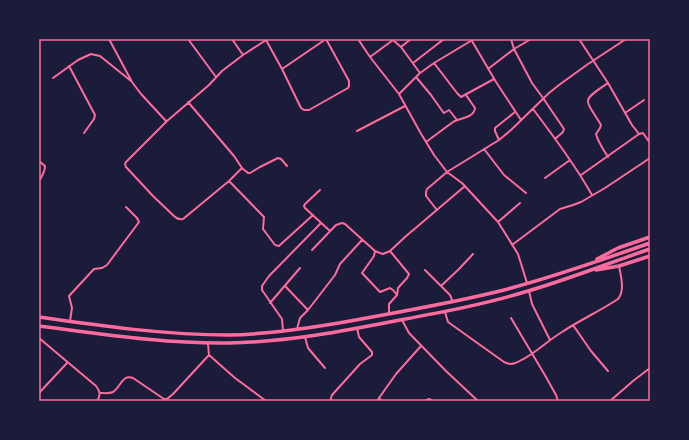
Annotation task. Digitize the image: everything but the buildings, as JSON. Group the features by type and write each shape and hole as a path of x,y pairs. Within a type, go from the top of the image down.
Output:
{"highway":[{"path":"584,265 618,248 650,238"},
{"path":"39,317 137,330 196,334 229,335 297,330 453,302 504,290 650,243"},
{"path":"39,326 166,341 262,341 305,337 445,312 504,298 650,250"},
{"path":"585,272 619,266 650,256"}],"street":[{"path":"109,39 132,82 141,94 167,121"},
{"path":"188,39 216,77"},
{"path":"232,39 243,55"},
{"path":"242,168 229,181 180,220 152,196 125,164 167,121 209,85 216,77 243,55 266,40 301,108 304,110 309,110 348,88 349,86 348,81 326,39 282,69"},
{"path":"358,39 399,94 426,142 447,172 459,180 498,222 520,261 527,283"},
{"path":"401,47 411,39"},
{"path":"413,64 444,39"},
{"path":"468,39 472,40 494,79 521,120"},
{"path":"511,39 514,49 532,83 544,98 564,129 564,132 555,139"},
{"path":"488,69 514,49 531,39"},
{"path":"579,39 594,60 625,113 640,134 643,133 650,143"},
{"path":"437,210 426,196 427,189 447,172 499,140 559,85 626,39"},
{"path":"370,57 394,40 420,73"},
{"path":"399,94 420,73 472,40"},
{"path":"53,78 84,56 96,54 132,82"},
{"path":"434,63 459,96 466,95 494,79"},
{"path":"69,66 95,115 84,134"},
{"path":"416,77 443,112 444,113 449,110 457,120"},
{"path":"608,83 592,94 588,99 589,107 601,125 596,136 608,157"},
{"path":"426,142 452,122 464,118 474,112 475,110 473,104 466,95"},
{"path":"625,113 644,100"},
{"path":"188,102 234,156 242,168 248,173 278,158 281,159 287,166"},
{"path":"357,131 405,106"},
{"path":"533,109 581,175 592,196"},
{"path":"499,140 495,128 515,112"},
{"path":"581,175 640,134"},
{"path":"484,149 504,175 526,193"},
{"path":"512,245 560,209 574,205 592,196 650,158"},
{"path":"545,178 570,160"},
{"path":"39,161 45,166 44,172 39,181"},
{"path":"229,181 264,217 263,228 275,246 279,246 313,215"},
{"path":"312,250 337,224 342,223 376,251 383,254 390,251 465,186"},
{"path":"320,190 304,205 305,208 330,231"},
{"path":"498,222 520,203"},
{"path":"70,321 72,308 69,296 94,269 102,268 107,265 139,222 138,218 126,207"},
{"path":"283,331 282,319 262,290 262,286 279,265 321,223"},
{"path":"297,330 300,318 335,275 340,264 362,239"},
{"path":"376,251 362,273 380,292 390,288 397,295"},
{"path":"389,314 390,304 397,295 398,288 409,274 390,251"},
{"path":"441,286 473,254"},
{"path":"445,312 448,322 504,362 508,364 517,363 573,325 615,301 620,296 621,291 619,266"},
{"path":"270,303 300,268"},
{"path":"425,270 450,295 453,302"},
{"path":"285,286 308,310"},
{"path":"529,291 533,308 550,340"},
{"path":"512,318 533,353 558,401"},
{"path":"402,320 409,334 446,372 478,401"},
{"path":"573,325 591,351 608,371"},
{"path":"331,401 332,395 360,364 372,355 372,352 359,337 357,328"},
{"path":"305,337 308,348 325,368"},
{"path":"39,338 96,386 100,393 97,401"},
{"path":"207,342 209,355 235,378 266,401"},
{"path":"377,401 396,374 421,345"},
{"path":"100,393 106,394 114,392 125,379 130,376 164,399 167,399 209,355"},
{"path":"39,393 67,363"},
{"path":"610,401 650,368"},
{"path":"379,398 382,401"},
{"path":"425,401 429,399 433,401"}]}
